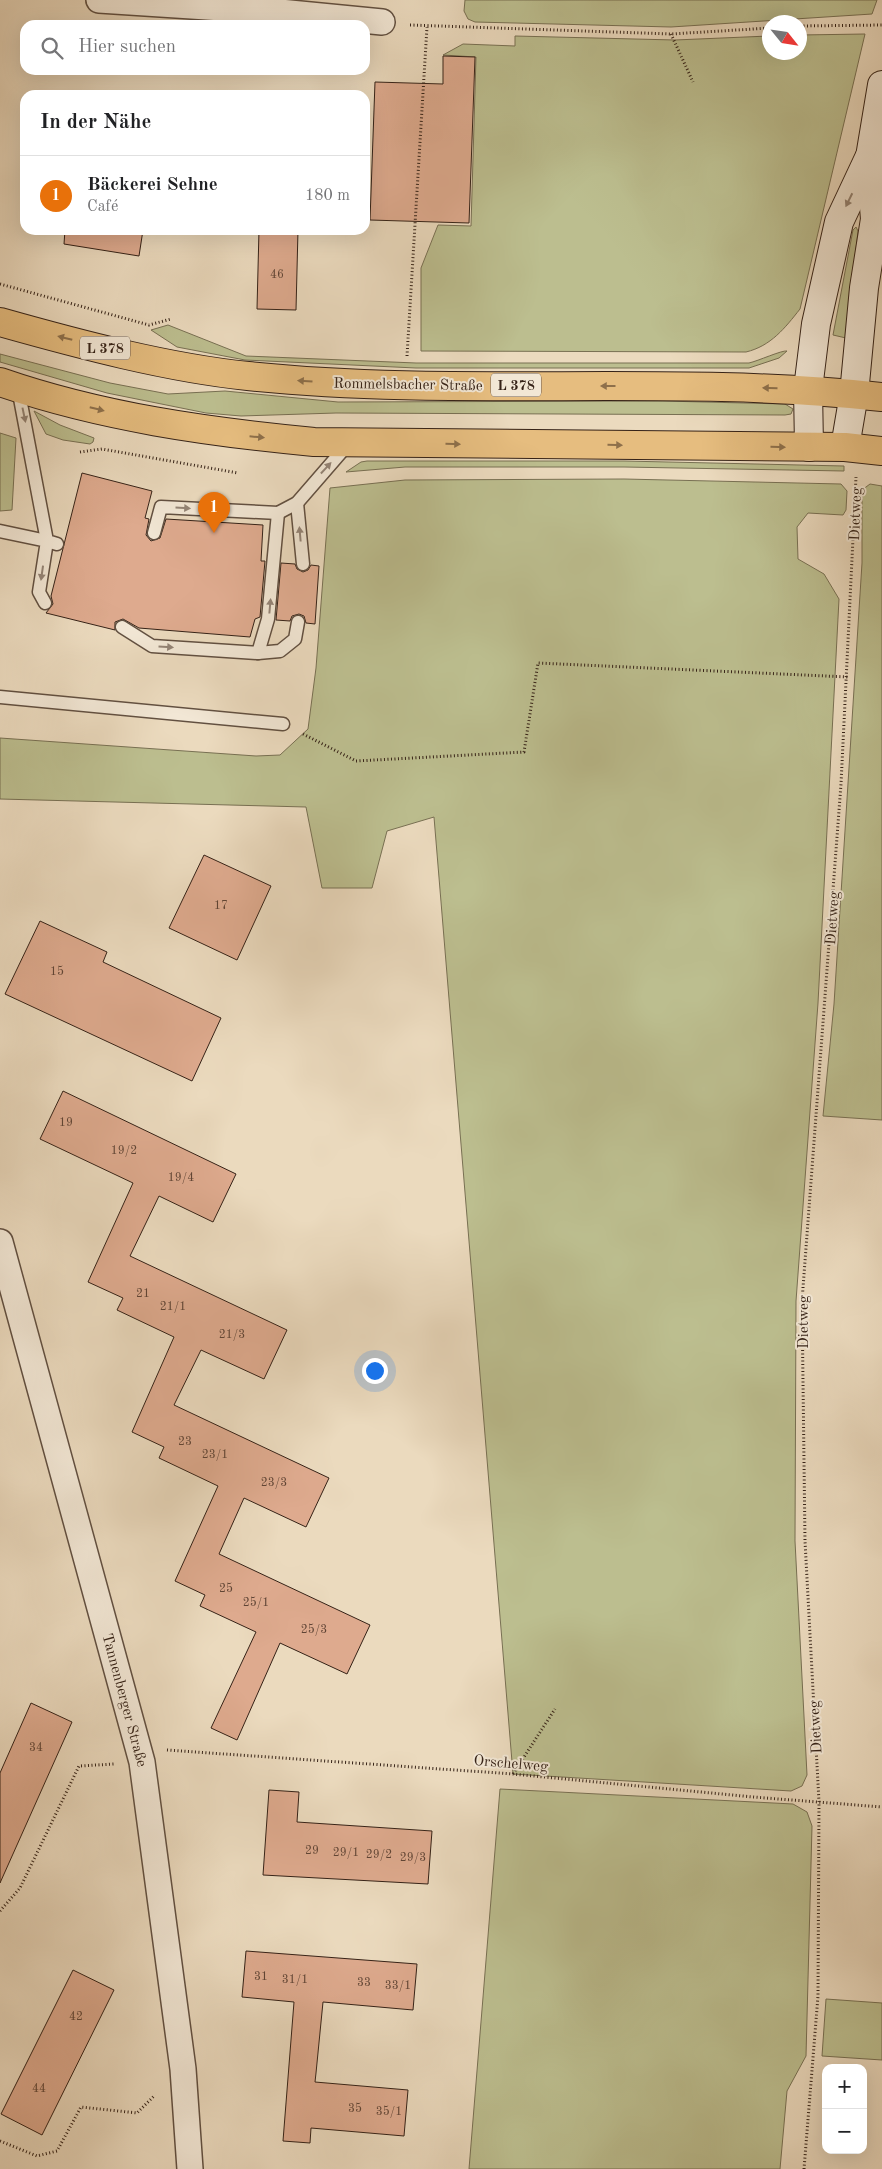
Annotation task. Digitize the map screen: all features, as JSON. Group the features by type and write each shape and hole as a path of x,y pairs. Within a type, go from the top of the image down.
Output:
{"main road":[{"name":"Rommelsbacher Straße","path":"0,322 180,366 247,376 366,385 654,386 808,390 882,397"},
{"path":"9,385 104,411 238,435 350,443 845,447 882,451"}],"street":[{"path":"99,0 270,11 362,20"},
{"path":"370,21 382,22"},
{"path":"845,447 854,394 864,288 875,219 870,157 882,85"},
{"path":"808,447 808,390 816,324 838,222 870,157"},
{"path":"864,288 882,314"},
{"name":"Tannenberger Straße","path":"0,1242 140,1755 183,2069 190,2169"}],"lane":[{"path":"9,385 29,442 52,542 39,592 45,603"},
{"path":"154,533 161,507 278,513 297,503 350,443"},
{"path":"297,503 303,564"},
{"path":"258,653 268,619 278,513"},
{"path":"0,531 52,542"},
{"path":"122,628 152,646 258,653 280,651 295,639 298,622"},
{"path":"0,697 283,724"}],"path":[{"path":"382,22 427,27 671,34 762,28"},
{"path":"807,26 882,24"},
{"path":"406,357 427,27"},
{"path":"671,34 693,82"},
{"path":"0,284 149,325 171,319"},
{"path":"80,452 102,449 238,473"},
{"name":"Dietweg","path":"804,2169 818,1996 819,1802 805,1541 802,1301 848,677 856,476"},
{"path":"283,724 356,760 524,752 538,663 848,677"},
{"path":"513,1774 555,1709"},
{"name":"Orschelweg","path":"0,1911 20,1888 79,1766 140,1755 513,1774 882,1807"},
{"path":"0,2141 37,2156 57,2151 81,2107 137,2113 183,2069"}],"green space":[{"path":"465,0 877,0 872,14 807,18 807,15 762,15 762,21 671,27 475,22 468,19 464,11"},
{"path":"865,34 800,309 770,341 746,352 421,351 421,268 438,225 471,226 476,57 443,55 463,44 515,46 515,36 675,40 762,36 762,60 807,60 807,35"},
{"path":"856,227 858,231 846,338 833,335 853,230"},
{"path":"168,325 246,356 416,363 749,363 787,351 779,358 749,368 416,368 245,360 177,347 151,330"},
{"path":"0,354 110,383 168,394 225,391 338,402 663,401 785,404 793,409 791,414 785,415 336,413 241,416 206,413 107,393 0,362"},
{"path":"34,411 60,425 94,438 93,442 90,444 63,440 46,434"},
{"path":"0,433 16,438 12,510 0,511"},
{"path":"624,461 844,466 844,471 624,467 405,467 346,472 361,462"},
{"path":"624,479 841,484 847,491 846,510 843,515 808,513 797,527 798,559 824,574 839,599 818,1003 796,1301 795,1541 807,1775 802,1786 791,1791 513,1774 434,817 387,831 372,888 322,888 306,807 0,799 0,738 256,756 280,755 308,729 316,668 330,488 405,480"},
{"path":"870,484 882,486 882,1120 823,1116 834,1004 862,563 862,490"},
{"path":"500,1789 793,1804 807,1812 812,1826 806,2056 787,2091 780,2169 469,2169"},
{"path":"826,1999 882,2003 882,2060 822,2056"}],"building":[{"path":"443,56 475,57 469,223 370,220 375,82 443,84"},
{"path":"65,235 142,235 139,256 64,244"},
{"path":"259,235 298,235 296,310 257,309"},
{"path":"82,473 152,491 145,518 149,519 146,535 151,541 160,538 166,519 263,525 261,561 265,561 260,617 255,619 250,637 139,628 123,619 115,622 115,630 46,613 53,604 51,596"},
{"path":"281,563 295,564 297,569 303,572 308,570 311,565 319,566 315,624 306,623 304,616 299,614 292,616 290,621 276,620"},
{"path":"204,855 271,886 237,960 169,928"},
{"path":"40,921 107,952 103,962 221,1018 192,1081 5,994"},
{"path":"63,1091 236,1174 213,1222 159,1196 130,1256 287,1330 264,1379 201,1350 174,1405 329,1478 306,1527 244,1498 219,1554 370,1625 347,1674 280,1643 237,1740 211,1728 256,1632 200,1606 205,1595 175,1581 218,1486 159,1458 164,1447 132,1432 174,1337 117,1310 123,1298 88,1282 133,1183 40,1139"},
{"path":"31,1703 72,1722 0,1883 0,1773"},
{"path":"269,1790 299,1792 297,1822 432,1831 428,1884 263,1875"},
{"path":"246,1951 417,1964 413,2010 323,2002 315,2082 408,2090 404,2136 311,2128 310,2143 283,2141 294,2002 242,1997"},
{"path":"73,1970 114,1990 42,2135 1,2114"}],"place":[{"name":"Bäckerei Sehne","path":"214,533"}]}
